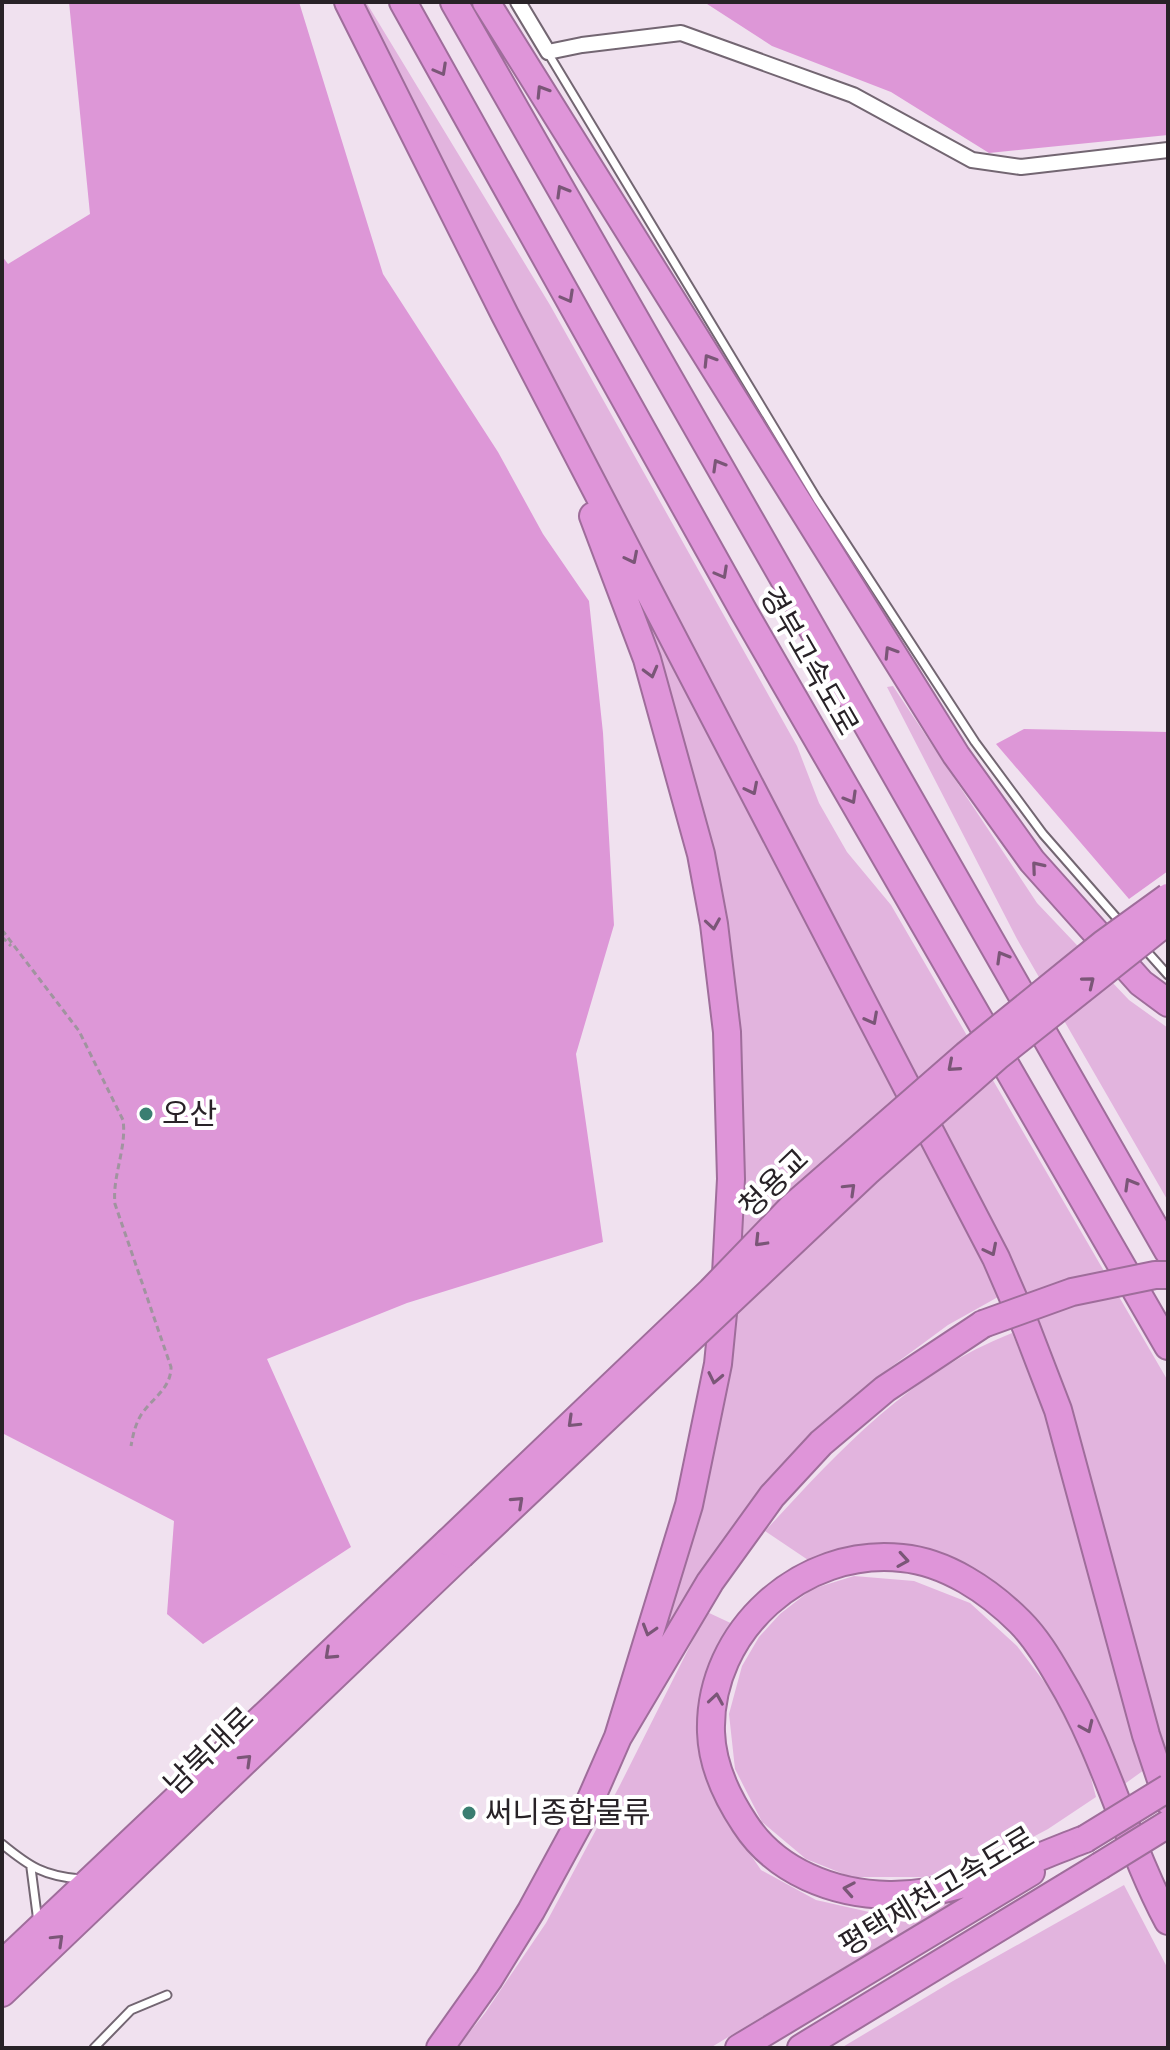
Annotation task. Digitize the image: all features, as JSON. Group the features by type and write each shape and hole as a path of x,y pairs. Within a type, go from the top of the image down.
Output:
{"highway":[{"path":"348,2 505,315 996,1258 1058,1410 1146,1735 1168,1801"},
{"name":"경부고속도로","path":"403,2 744,612 1168,1346"},
{"name":"경부고속도로","path":"454,2 1168,1251"},
{"path":"486,2 956,755 1032,861 1141,983 1168,1003"},
{"path":"440,2048 489,1979 531,1911 587,1808 618,1737 689,1505 718,1364 731,1179 727,1032 714,924 701,854 647,659 605,544 505,315"},
{"name":"청용교","path":"454,1548 792,1207 966,1055 1103,944 1168,897"},
{"name":"청용교","path":"454,1548 998,1056 1168,921"},
{"path":"618,1737 710,1582 772,1496 821,1443 885,1389 983,1324 1072,1292 1168,1275"},
{"name":"남북대로","path":"2,1964 454,1548"},
{"name":"남북대로","path":"2,1993 454,1548"},
{"path":"1085,1839 944,1890 903,1894 841,1888 808,1878 785,1866 751,1835 731,1803 716,1767 711,1731 716,1689 729,1652 747,1623 773,1598 799,1579 828,1565 867,1557 904,1558 951,1572 979,1588 1023,1625 1045,1654 1079,1710 1168,1921"},
{"name":"평택제천고속도로","path":"739,2048 1168,1788"},
{"name":"평택제천고속도로","path":"801,2048 1168,1824"}],"street":[{"path":"518,2 548,52 681,33 853,95 972,160 1021,167 1168,150"}],"lane":[{"path":"548,52 817,499 975,742 1043,834 1168,975"},
{"path":"2,1844 31,1868 57,1877 90,1880"},
{"path":"31,1868 37,1899 38,1930"},
{"path":"94,2048 131,2010 167,1995"}],"path":[{"path":"2,930 79,1031 123,1120 124,1135 115,1204 171,1367 168,1382 136,1424 131,1446"},
{"path":"2,937 16,951"}],"shaded area":[{"path":"69,2 299,2 383,274 498,452 543,534 589,601 603,733 614,925 576,1054 603,1242 407,1303 267,1359 351,1547 203,1644 167,1614 174,1521 2,1433 2,256 8,264 90,214"},
{"path":"361,2 366,2 550,305 797,746 819,803 847,852 891,905 1168,1381 1168,1770 1155,1733 1132,1629 1057,1379"},
{"path":"704,2 1168,2 1168,135 989,153 891,92 772,46"},
{"path":"653,628 659,632 960,1216 998,1297 948,1325 876,1378 801,1448 730,1529 669,1625 663,1627 727,1377 711,855 680,725 652,634"},
{"path":"893,686 1037,903 1129,1000 1168,1028 1168,1201 1017,939 887,687"},
{"path":"1024,729 1168,732 1168,871 1129,899 996,744"},
{"path":"1012,1333 1048,1418 1144,1770 1119,1788 1040,1634 933,1557 814,1564 765,1531 877,1417 940,1370"},
{"path":"854,1576 914,1581 970,1603 1017,1646 1052,1692 1087,1763 1096,1797 1016,1846 926,1877 851,1877 806,1859 762,1822 735,1769 729,1714 742,1666 759,1637 780,1614 812,1589"},
{"path":"707,1612 737,1626 699,1737 717,1805 761,1870 816,1900 878,1914 955,1901 710,2048 457,2048 485,2013 546,1923"},
{"path":"1124,1885 1168,1969 1168,2048 841,2048 953,1981"}],"place":[{"name":"오산","path":"146,1114"},
{"name":"써니종합물류","path":"469,1813"}]}
